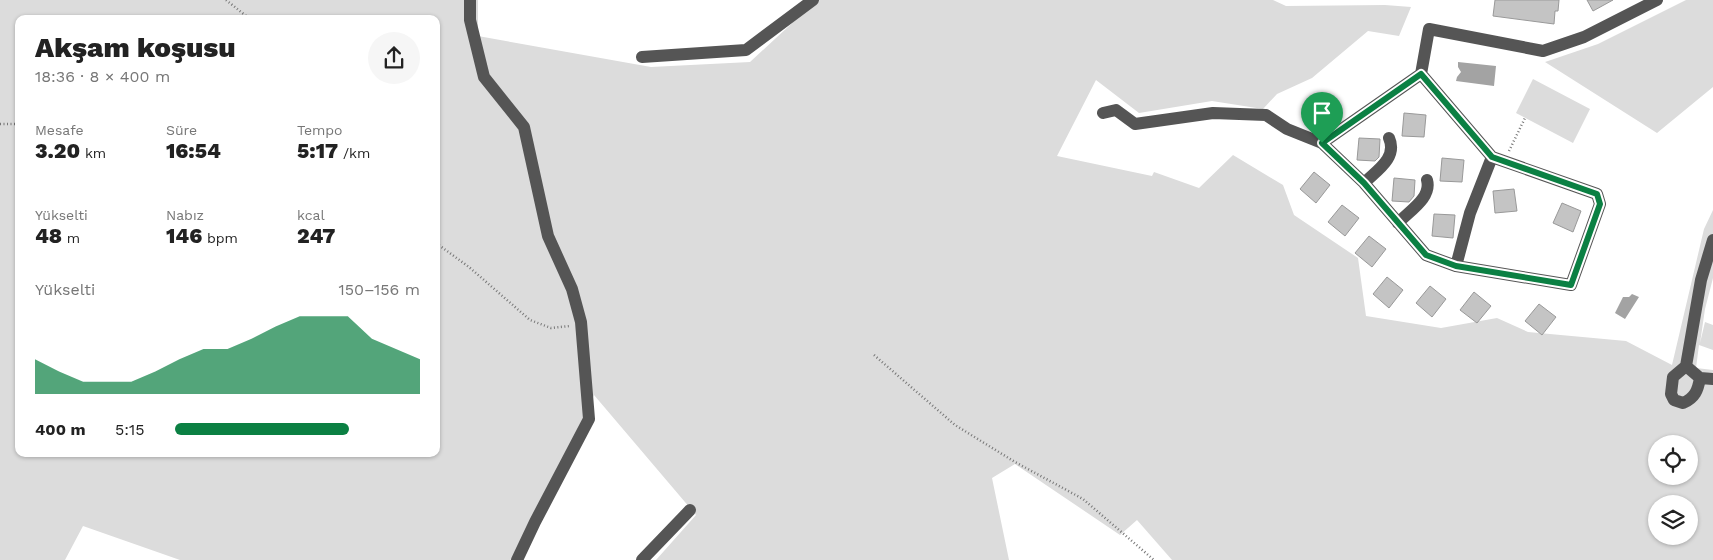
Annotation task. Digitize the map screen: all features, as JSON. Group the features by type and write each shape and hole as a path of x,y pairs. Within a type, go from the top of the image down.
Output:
{"street":[{"path":"470,0 470,20 484,77 524,127 548,236 572,289 581,322 589,419 517,560"},
{"path":"642,57 746,50 813,0"},
{"path":"1322,143 1421,74 1429,30 1543,51 1584,37 1657,0"},
{"path":"1103,113 1116,110 1135,124 1213,113 1266,114 1287,130 1322,143 1364,183 1426,255 1456,266 1571,285 1600,204 1597,194 1498,160 1421,74"},
{"path":"1364,183 1388,159 1392,147 1390,138"},
{"path":"1456,266 1470,214 1498,160"},
{"path":"1398,223 1425,196 1429,187 1427,180"},
{"path":"1686,366 1707,379 1690,400 1683,403 1674,400 1671,394 1673,377 1686,366 1701,280 1713,240"},
{"path":"642,560 690,510"}],"path":[{"path":"226,0 245,15"},
{"path":"1498,160 1525,118"},
{"path":"0,124 15,124"},
{"path":"440,246 537,324 557,328 581,322"},
{"path":"874,355 955,425 1083,500 1154,560"}],"shaded area":[{"path":"0,0 478,0 478,36 651,67 750,62 817,0 1273,0 1286,6 1385,5 1411,7 1399,36 1368,31 1312,78 1277,94 1263,109 1212,101 1139,113 1096,80 1057,156 1152,176 1154,172 1199,188 1233,155 1283,185 1294,215 1358,258 1366,316 1441,328 1497,318 1528,332 1626,341 1672,365 1704,229 1713,210 1713,278 1705,309 1700,343 1705,322 1713,325 1713,350 1699,345 1696,368 1713,370 1713,560 1172,560 1137,520 1120,535 1015,464 992,478 1009,560 656,560 696,515 594,395 522,560 180,560 83,526 65,560 0,560"},
{"path":"1686,0 1713,0 1713,87 1657,133 1545,62 1598,44"},
{"path":"1458,62 1496,66 1494,86 1456,81 1461,72"},
{"path":"1533,79 1590,109 1573,143 1516,113"},
{"path":"1632,294 1639,297 1625,319 1615,313 1623,297 1629,297"}],"building":[{"path":"1495,0 1559,0 1558,11 1555,11 1554,24 1493,16"},
{"path":"1587,0 1613,0 1593,11"},
{"path":"1404,113 1426,115 1424,137 1402,136"},
{"path":"1359,138 1380,139 1379,157 1375,161 1357,160"},
{"path":"1442,158 1464,160 1462,182 1440,181"},
{"path":"1314,172 1330,185 1316,203 1300,189"},
{"path":"1394,178 1415,180 1414,196 1409,202 1392,201"},
{"path":"1514,189 1517,211 1495,213 1493,191"},
{"path":"1562,203 1581,211 1573,232 1553,223"},
{"path":"1342,205 1359,218 1345,236 1328,222"},
{"path":"1434,214 1455,215 1453,238 1432,236"},
{"path":"1369,236 1386,249 1372,267 1355,253"},
{"path":"1387,277 1403,290 1389,308 1373,294"},
{"path":"1430,286 1446,299 1432,317 1416,303"},
{"path":"1474,292 1491,306 1477,323 1460,310"},
{"path":"1539,304 1556,317 1542,335 1525,321"}],"route":[{"path":"1421,74 1492,157 1597,194 1600,204 1571,285 1456,266 1426,255 1364,183 1322,143 1421,74"}]}
